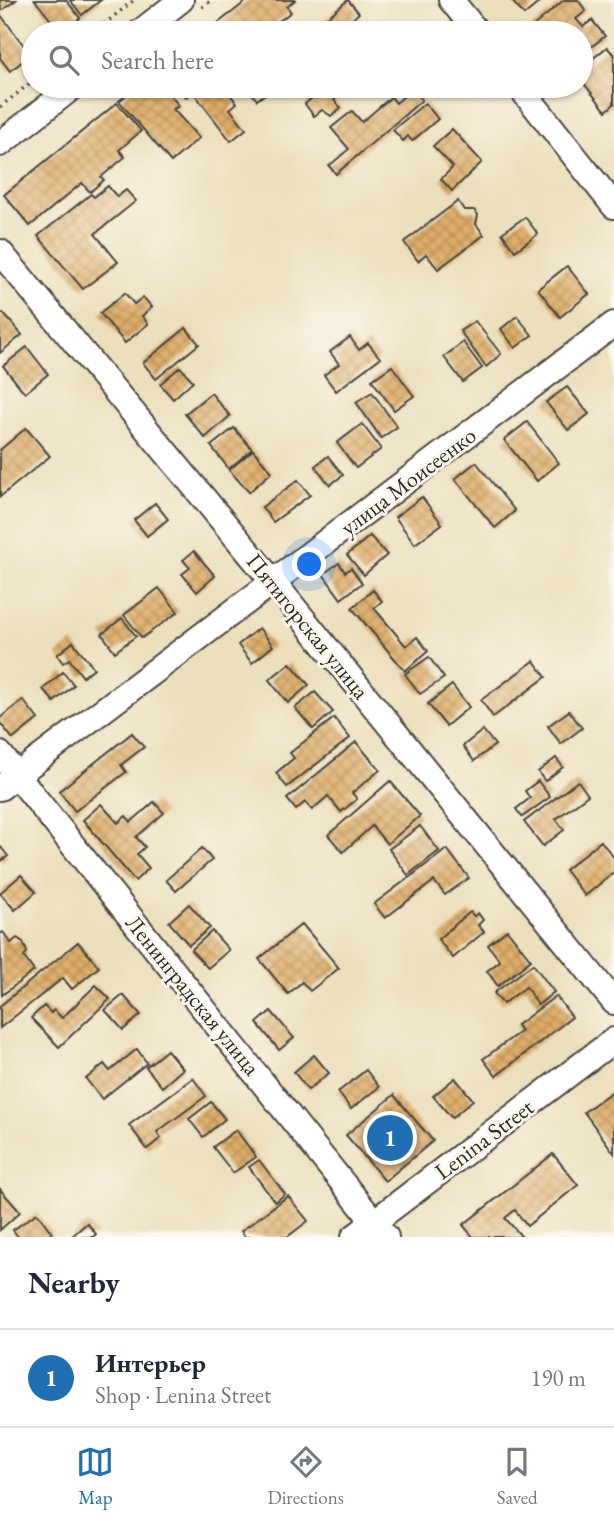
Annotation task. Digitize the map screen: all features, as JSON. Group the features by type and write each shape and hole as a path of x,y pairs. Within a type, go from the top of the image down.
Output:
{"street":[{"path":"154,21 181,0"},
{"path":"451,0 468,21"},
{"path":"0,144 59,98"},
{"path":"528,98 614,206"},
{"name":"Пятигорская улица","path":"0,251 614,1002"},
{"name":"улица Моисеенко","path":"8,781 614,324"},
{"name":"Ленинградская улица","path":"0,754 8,781 380,1229"},
{"name":"Lenina Street","path":"354,1237 380,1229 614,1040"}],"path":[{"path":"108,21 134,0"},
{"path":"0,107 21,90"}],"building":[{"path":"0,0 16,0 1,11"},
{"path":"35,0 66,0 80,18 76,21 52,21"},
{"path":"70,0 101,0 82,15"},
{"path":"248,0 295,0 287,7 291,12 279,21 221,21"},
{"path":"348,0 359,13 350,21 323,21"},
{"path":"511,0 542,0 524,15"},
{"path":"564,0 578,0 586,11 576,19 578,21 539,21"},
{"path":"0,14 21,42 21,63 10,71 0,58"},
{"path":"593,21 605,36 593,46"},
{"path":"607,47 614,55 614,104 606,111 593,95 593,58"},
{"path":"123,98 173,98 179,106 173,109 199,138 171,162 119,101"},
{"path":"198,98 233,98 237,103 230,109 246,129 231,141"},
{"path":"312,98 336,98 334,100 341,108 331,116 322,110 314,116 305,104"},
{"path":"390,98 396,103 402,98 422,100 336,174 329,166 349,149 331,128 352,111 362,122"},
{"path":"117,103 141,131 119,150 125,157 101,177 104,180 90,192 82,183 30,226 4,195"},
{"path":"425,103 438,119 412,141 408,136 403,141 393,130"},
{"path":"452,129 482,162 452,191 441,179 453,167 433,146"},
{"path":"108,186 117,197 126,190 136,201 95,234 118,262 83,289 38,236 91,194 94,197"},
{"path":"458,201 464,210 474,210 478,215 476,224 484,235 438,269 426,254 418,261 404,242"},
{"path":"525,217 538,234 515,251 502,233"},
{"path":"567,266 589,294 560,317 538,289"},
{"path":"125,293 134,304 143,297 152,307 142,316 148,324 125,343 100,313"},
{"path":"3,313 22,335 0,353 0,315"},
{"path":"517,316 532,335 515,348 501,329"},
{"path":"475,321 501,354 486,367 460,331"},
{"path":"186,328 199,344 156,379 143,363"},
{"path":"350,337 359,350 368,343 380,358 336,391 324,375 339,364 330,352"},
{"path":"463,342 482,368 463,382 444,357"},
{"path":"27,347 48,374 25,393 3,366"},
{"path":"392,366 414,396 394,410 372,380"},
{"path":"180,367 193,381 173,399 160,384"},
{"path":"567,387 589,414 568,430 546,402"},
{"path":"372,392 397,427 381,438 356,402"},
{"path":"211,393 230,416 205,438 185,414"},
{"path":"527,422 559,463 537,481 504,440"},
{"path":"362,424 381,449 356,468 337,443"},
{"path":"26,428 50,456 0,497 0,450"},
{"path":"234,428 252,449 229,469 211,446"},
{"path":"253,450 272,472 249,492 229,470"},
{"path":"328,456 343,475 330,485 315,466"},
{"path":"476,462 515,511 495,528 455,479"},
{"path":"298,480 310,495 273,522 262,507"},
{"path":"422,497 442,524 415,544 395,517"},
{"path":"155,503 168,519 147,536 134,520"},
{"path":"370,536 387,555 364,575 347,555"},
{"path":"194,551 215,576 197,592 182,574 190,568 183,560"},
{"path":"339,563 345,572 351,568 362,583 341,599 323,574"},
{"path":"159,588 178,612 142,638 124,615"},
{"path":"373,590 382,601 374,608 406,646 417,637 428,651 405,671 352,608"},
{"path":"122,618 136,636 115,652 102,634"},
{"path":"259,628 273,646 252,663 238,645"},
{"path":"73,642 94,668 83,677 69,659 63,663 57,655"},
{"path":"429,657 444,678 420,694 405,674"},
{"path":"534,661 546,677 493,717 481,700"},
{"path":"290,663 309,685 288,703 269,680"},
{"path":"63,672 74,685 54,702 43,689"},
{"path":"452,685 469,707 446,726 428,704"},
{"path":"315,692 333,712 313,729 295,708"},
{"path":"23,700 38,719 13,739 0,723 0,718"},
{"path":"569,711 582,728 561,744 548,726"},
{"path":"334,718 350,738 287,787 276,773 294,758 290,753"},
{"path":"483,730 495,745 474,761 463,746"},
{"path":"132,733 144,747 121,765 126,772 75,811 59,791"},
{"path":"356,742 380,770 352,793 357,799 341,812 328,796 312,810 305,802 296,810 287,799"},
{"path":"556,758 563,767 545,781 538,772"},
{"path":"390,781 420,816 387,844 372,826 343,852 328,835"},
{"path":"538,781 550,797 522,817 516,809 530,798 525,791"},
{"path":"578,781 588,795 556,819 564,830 543,846 524,822"},
{"path":"154,802 164,813 136,837 145,847 137,854 149,868 135,881 83,820 101,804 118,823 126,816 131,822"},
{"path":"420,826 439,851 408,875 389,849"},
{"path":"601,841 614,858 614,872 585,896 565,870"},
{"path":"0,846 8,856 0,862"},
{"path":"202,848 212,860 176,891 166,880"},
{"path":"447,849 469,878 445,895 434,881 385,918 374,904"},
{"path":"21,875 36,892 15,910 0,893"},
{"path":"189,904 210,928 189,945 169,922"},
{"path":"470,912 474,916 478,913 483,920 478,925 484,932 453,958 438,939"},
{"path":"302,924 339,968 310,991 302,982 288,994 259,959"},
{"path":"507,930 531,960 498,986 487,971 500,961 488,945"},
{"path":"212,931 229,950 208,968 191,950"},
{"path":"3,932 11,943 17,938 23,942 27,952 24,957 34,971 2,995 0,934"},
{"path":"78,942 99,967 72,989 63,978 0,1028 0,1006"},
{"path":"533,964 554,992 538,1005 526,987 503,1004 494,993"},
{"path":"96,985 110,999 59,1047 31,1018 44,1006 51,1013 54,1010 62,1018"},
{"path":"123,995 141,1015 123,1030 105,1010"},
{"path":"556,996 572,1017 496,1076 483,1059 521,1031 517,1025"},
{"path":"271,1011 294,1038 279,1050 257,1023"},
{"path":"137,1049 147,1063 102,1099 86,1079 104,1064 110,1071"},
{"path":"167,1050 183,1069 162,1087 146,1067"},
{"path":"314,1055 329,1073 308,1090 294,1072"},
{"path":"366,1070 379,1087 351,1109 338,1092"},
{"path":"193,1078 206,1096 157,1132 161,1138 147,1149 129,1125"},
{"path":"455,1078 473,1100 452,1118 433,1096"},
{"path":"614,1090 614,1153 584,1112"},
{"path":"394,1095 433,1141 385,1181 346,1135"},
{"path":"211,1102 225,1119 203,1137 189,1119"},
{"path":"236,1130 256,1157 233,1173 213,1147"},
{"path":"553,1154 578,1185 527,1226 515,1210 505,1218 522,1237 473,1237 463,1225"},
{"path":"259,1160 285,1194 275,1202 249,1167"},
{"path":"0,1189 20,1212 0,1230"},
{"path":"288,1196 308,1221 287,1237 245,1237 241,1231"},
{"path":"37,1213 52,1233 46,1237 18,1237 13,1230"},
{"path":"87,1223 96,1234 93,1237 71,1237"}],"place":[{"name":"Интерьер","path":"390,1138"}]}
